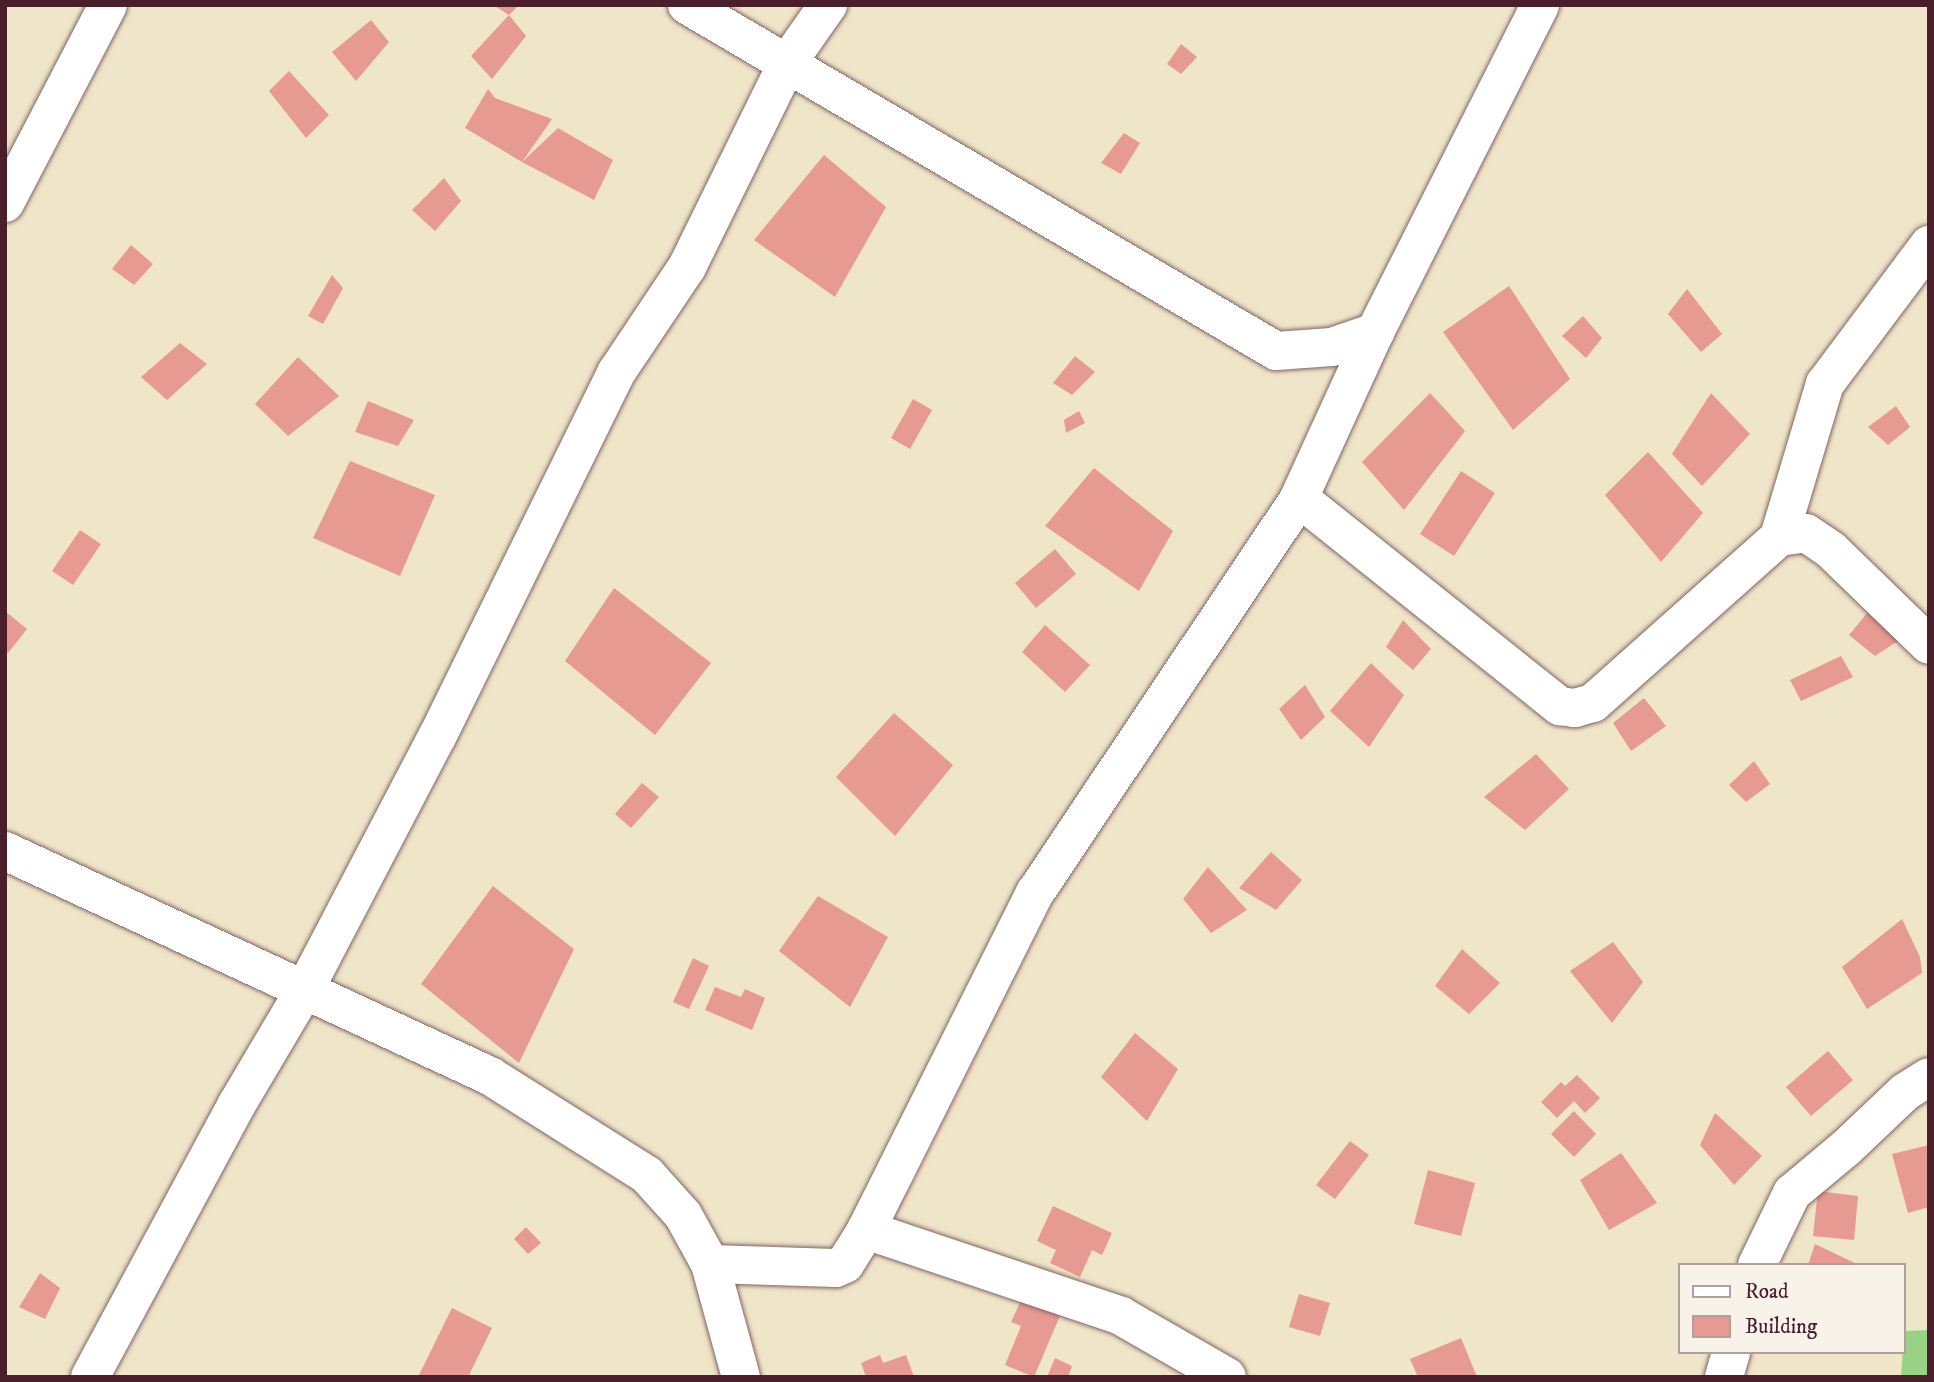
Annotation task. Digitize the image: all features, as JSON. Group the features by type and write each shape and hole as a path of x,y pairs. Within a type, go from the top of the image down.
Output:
{"street":[{"path":"5,203 108,5"},
{"path":"687,5 1276,351 1332,347 1375,332"},
{"path":"90,1377 237,1104 305,989 437,737 615,373 687,267 788,62 828,5"},
{"path":"710,1264 836,1268 845,1264 866,1230 1035,893 1299,498 1375,332 1540,5"},
{"path":"1299,498 1560,706 1575,708 1593,703 1779,537 1825,384 1929,245"},
{"path":"1779,537 1807,533 1831,550 1929,645"},
{"path":"5,851 490,1076 647,1175 683,1215 710,1264 741,1377"},
{"path":"1758,1263 1792,1193 1905,1093 1929,1077"},
{"path":"866,1230 1121,1316 1227,1377"},
{"path":"1724,1377 1730,1354"}],"green space":[{"path":"1929,1330 1929,1377 1901,1377 1902,1354 1906,1354 1906,1331"}],"building":[{"path":"493,5 519,5 509,15"},
{"path":"509,15 526,36 492,79 471,56"},
{"path":"371,20 389,42 356,81 332,52"},
{"path":"1181,44 1197,57 1181,74 1167,64"},
{"path":"289,71 329,115 306,138 269,91"},
{"path":"488,89 495,98 552,119 522,162 465,128"},
{"path":"558,128 613,160 594,200 522,162"},
{"path":"1124,133 1140,143 1121,174 1101,163"},
{"path":"824,155 886,207 835,297 754,240"},
{"path":"444,178 461,201 435,231 412,210"},
{"path":"131,245 153,264 134,285 112,269"},
{"path":"332,275 343,288 323,324 308,316"},
{"path":"1509,286 1570,379 1513,430 1443,332"},
{"path":"1687,289 1722,334 1701,352 1668,314"},
{"path":"1583,316 1602,338 1586,358 1562,336"},
{"path":"180,343 207,364 167,400 141,377"},
{"path":"1075,356 1095,372 1072,395 1053,383"},
{"path":"298,357 339,396 288,436 255,404"},
{"path":"1430,393 1465,431 1404,510 1362,462"},
{"path":"1711,393 1750,434 1702,486 1672,454"},
{"path":"913,399 932,410 910,449 891,438"},
{"path":"368,401 414,420 398,446 355,432"},
{"path":"1896,406 1910,427 1888,445 1868,427"},
{"path":"1079,411 1085,423 1066,433 1064,420"},
{"path":"1648,452 1703,513 1661,562 1605,495"},
{"path":"350,461 435,495 400,576 313,538"},
{"path":"1094,468 1173,531 1139,591 1045,526"},
{"path":"1461,471 1495,493 1454,556 1420,534"},
{"path":"80,530 101,544 73,585 52,571"},
{"path":"1055,549 1076,574 1036,608 1015,583"},
{"path":"614,588 711,663 655,735 565,661"},
{"path":"5,611 27,629 8,653 5,650"},
{"path":"1868,612 1898,641 1875,656 1849,635"},
{"path":"1403,620 1431,649 1413,670 1386,647"},
{"path":"1045,625 1090,665 1065,692 1022,652"},
{"path":"1841,656 1853,677 1801,701 1790,680"},
{"path":"1371,663 1404,695 1369,747 1330,711"},
{"path":"1305,685 1325,717 1301,740 1279,709"},
{"path":"1644,698 1666,726 1631,751 1613,723"},
{"path":"894,713 953,765 895,836 836,777"},
{"path":"1536,754 1569,789 1525,830 1484,797"},
{"path":"1754,761 1770,784 1746,802 1729,785"},
{"path":"642,783 659,797 631,828 615,814"},
{"path":"1271,852 1302,880 1276,910 1239,888"},
{"path":"1208,867 1247,910 1211,933 1183,899"},
{"path":"493,886 574,949 519,1063 421,984"},
{"path":"818,896 888,937 850,1007 779,951"},
{"path":"1902,919 1920,957 1922,973 1867,1009 1842,967"},
{"path":"1613,942 1643,982 1612,1023 1570,971"},
{"path":"1462,949 1500,983 1469,1014 1435,986"},
{"path":"693,958 709,966 689,1009 673,1002"},
{"path":"715,987 741,997 745,989 765,998 752,1030 705,1010"},
{"path":"1135,1033 1178,1069 1147,1121 1101,1077"},
{"path":"1828,1051 1853,1080 1811,1116 1786,1087"},
{"path":"1577,1075 1600,1098 1585,1113 1574,1101 1557,1118 1541,1102 1561,1082 1565,1086"},
{"path":"1574,1111 1596,1134 1574,1157 1551,1134"},
{"path":"1715,1113 1762,1156 1734,1185 1700,1145"},
{"path":"1350,1141 1369,1155 1335,1199 1316,1185"},
{"path":"1929,1145 1929,1207 1908,1213 1892,1154"},
{"path":"1621,1153 1657,1203 1609,1230 1580,1180"},
{"path":"1428,1170 1475,1183 1461,1236 1414,1224"},
{"path":"1818,1191 1858,1196 1854,1240 1813,1236"},
{"path":"1053,1206 1112,1233 1102,1255 1092,1250 1080,1277 1050,1263 1056,1250 1037,1241"},
{"path":"526,1227 541,1243 528,1254 514,1239"},
{"path":"1815,1244 1855,1263 1809,1263"},
{"path":"40,1273 60,1288 45,1319 19,1307"},
{"path":"1024,1294 1062,1311 1034,1377 1005,1365 1021,1326 1011,1322"},
{"path":"1299,1294 1330,1303 1320,1336 1289,1327"},
{"path":"452,1308 492,1328 468,1377 418,1377"},
{"path":"1461,1338 1477,1377 1418,1377 1410,1359"},
{"path":"880,1355 883,1363 906,1355 914,1377 866,1377 861,1363"},
{"path":"1055,1358 1072,1366 1068,1377 1047,1377"}]}
